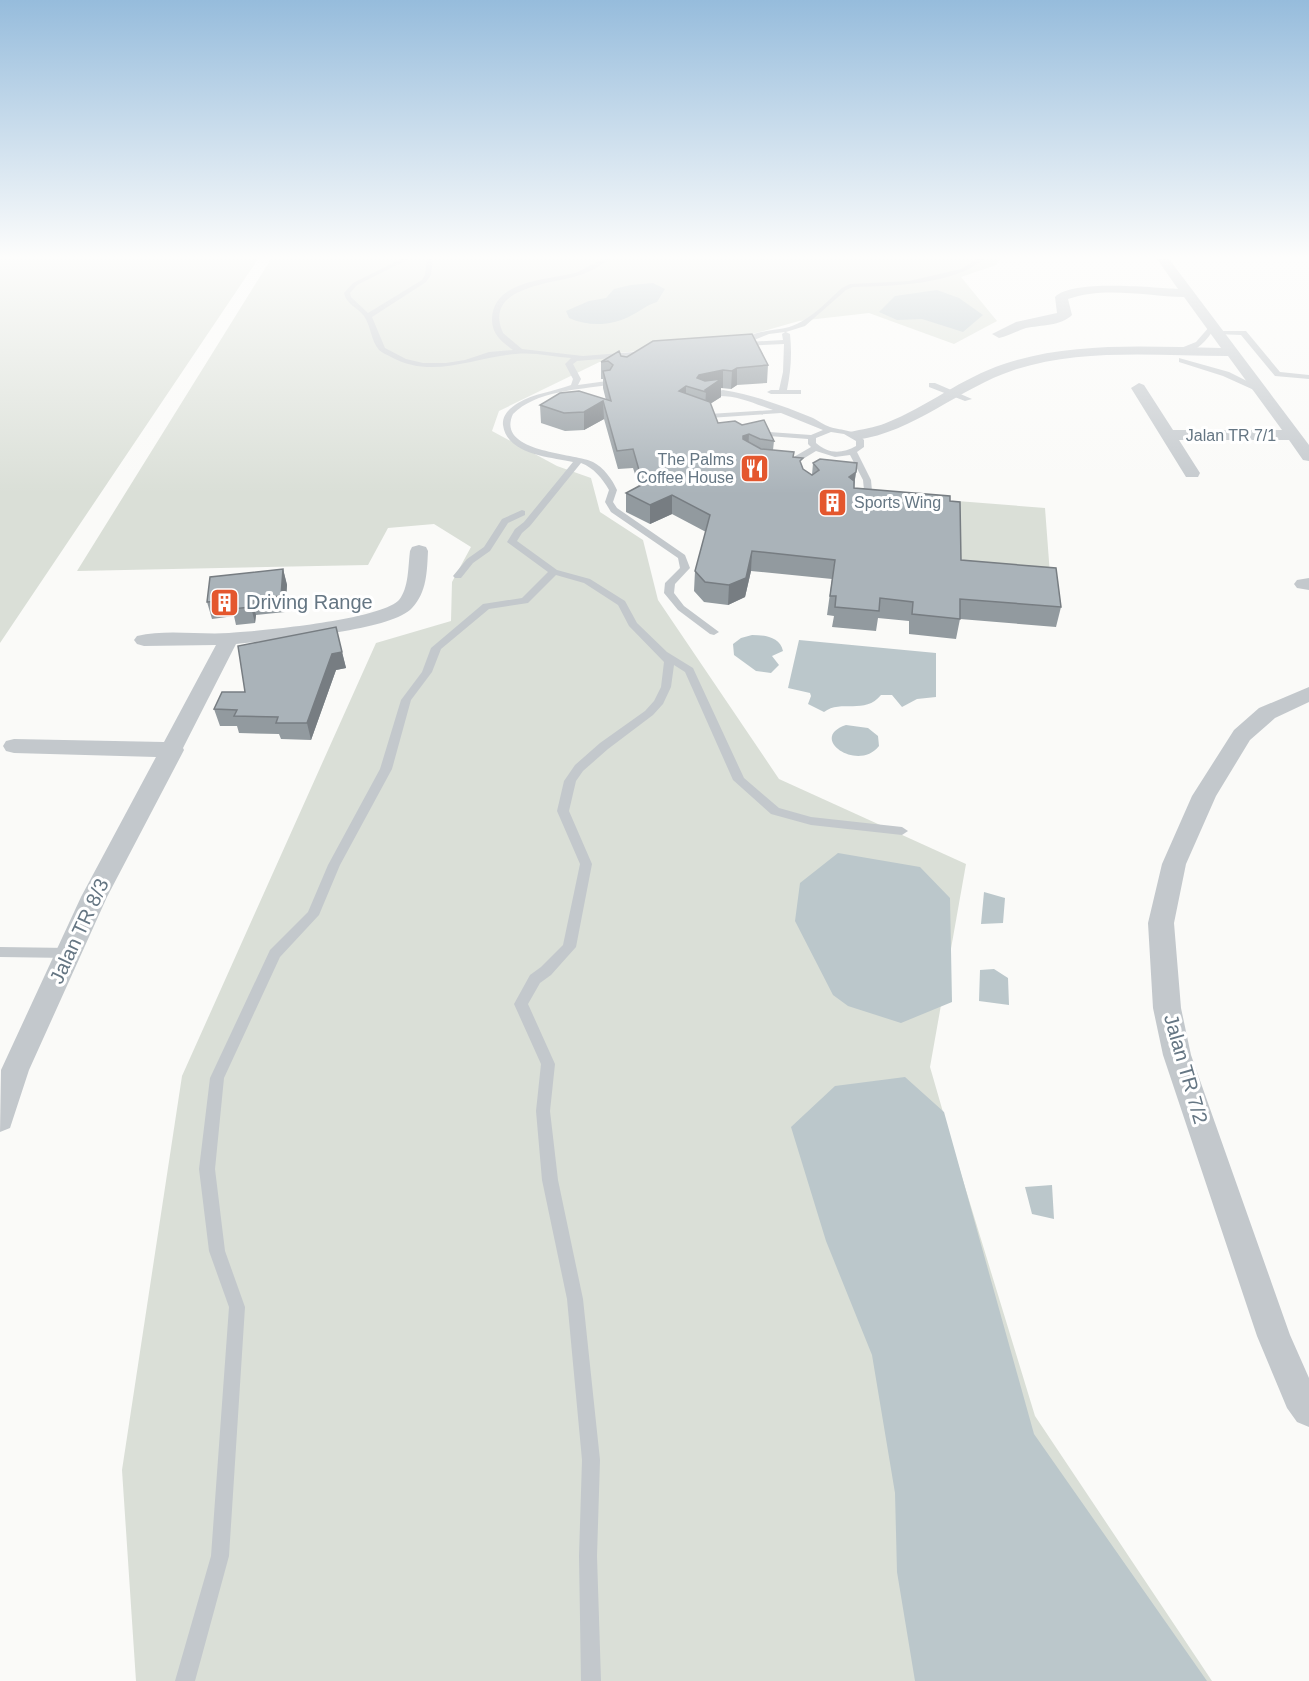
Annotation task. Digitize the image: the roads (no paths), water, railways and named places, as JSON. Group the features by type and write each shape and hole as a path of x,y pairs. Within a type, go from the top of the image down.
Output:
{"street":[{"path":"1220,337 1309,456"},
{"path":"856,444 890,428 952,393 1008,368 1057,355 1233,356"},
{"path":"856,444 884,441 905,434 1005,380 1054,365 1089,360 1180,356"},
{"name":"Jalan TR 7/1","path":"1139,388 1192,473"},
{"name":"Jalan TR 7/1","path":"1169,435 1293,435"},
{"path":"144,640 230,639 376,618 402,607 414,590 419,551"},
{"name":"Jalan TR 8/3","path":"0,1119 15,1070 94,897 230,639"},
{"name":"Jalan TR 7/2","path":"1309,694 1267,713 1242,735 1204,796 1174,864 1161,923 1167,1008 1177,1055 1274,1336 1299,1395 1309,1410"},
{"path":"14,746 173,750"}],"lane":[{"path":"377,337 382,349 404,361 423,365 455,364 489,354 520,351 580,357 631,358 656,355"},
{"path":"503,337 520,351"},
{"path":"751,337 734,345 787,346"},
{"path":"783,391 787,372 786,337"},
{"path":"1180,356 1206,337"},
{"path":"1247,337 1278,374 1309,377"},
{"path":"736,351 757,346"},
{"path":"1180,356 1257,388"},
{"path":"580,357 569,364 577,383 522,403 510,413 507,426 512,438 525,447 592,465 612,486 613,493 609,502 614,510 682,557 685,568 670,583 669,593 681,608 714,632"},
{"path":"558,391 607,383"},
{"path":"932,385 968,399"},
{"path":"703,395 723,392 810,420 830,430 844,431 856,444 869,489 865,493 853,495"},
{"path":"771,392 798,392"},
{"path":"745,398 759,394"},
{"path":"692,411 710,416 782,412"},
{"path":"742,436 767,433 812,436 830,430"},
{"path":"812,436 812,444 815,448 837,454"},
{"path":"831,465 837,454 856,444"},
{"path":"773,465 795,460 815,448"},
{"path":"579,460 554,491 524,519 512,542 554,572 587,581 622,603 636,629 663,653 689,670 739,780 776,811 812,821 902,831"},
{"path":"458,576 470,561 487,549 505,521 524,519"},
{"path":"185,1681 220,1556 237,1307 217,1251 207,1169 217,1078 275,954 313,915 334,865 386,769 406,700 427,672 436,648 486,606 525,601 554,572"},
{"path":"591,1681 588,1556 591,1460 575,1299 550,1180 543,1111 548,1064 521,1004 535,979 569,947 586,864 563,811 570,781 579,768 598,750 636,724 659,702 669,677 669,662 663,653"},
{"path":"0,952 69,953"}],"place":[{"name":"The Palms Coffee House","path":"755,468"},
{"name":"Sports Wing","path":"833,502"},
{"name":"Driving Range","path":"225,602"}]}
